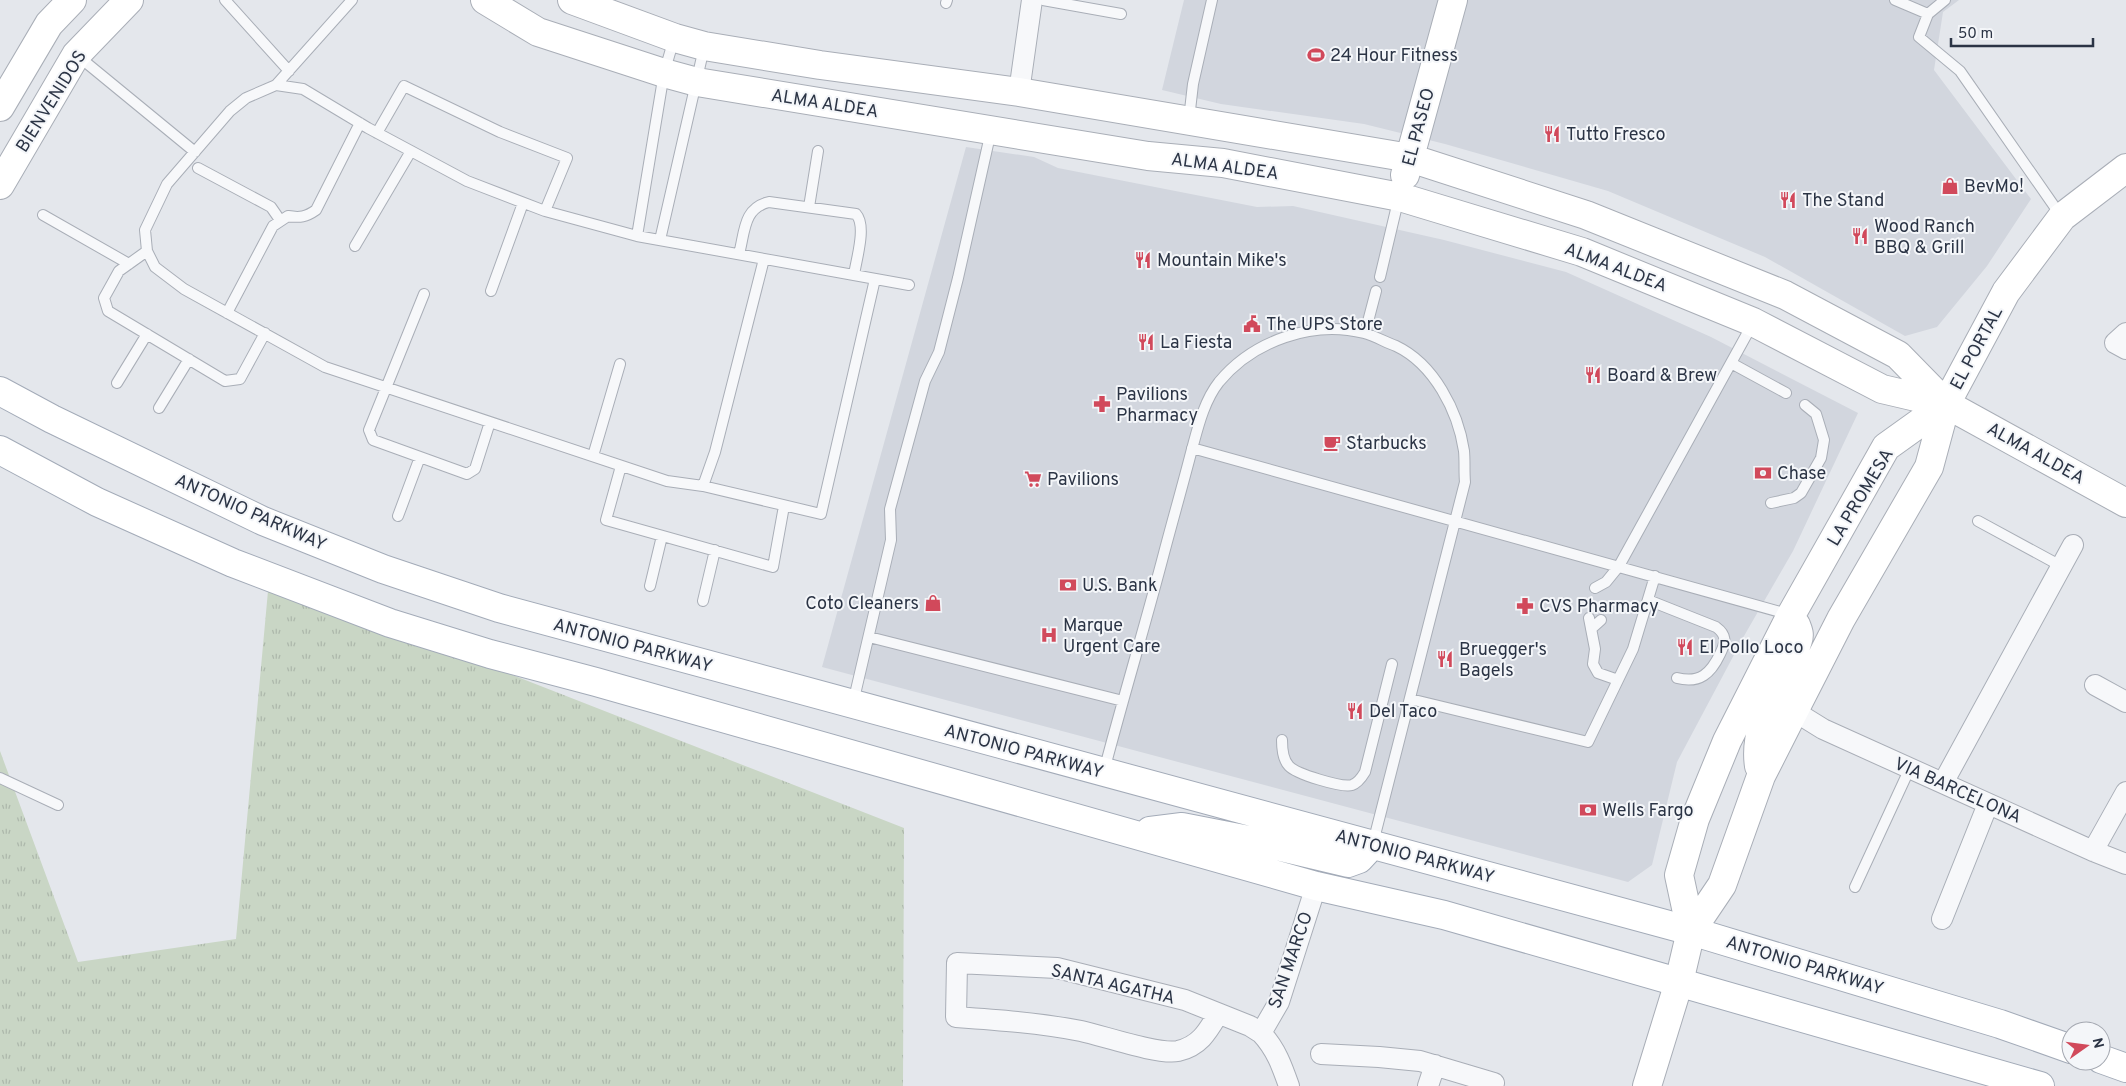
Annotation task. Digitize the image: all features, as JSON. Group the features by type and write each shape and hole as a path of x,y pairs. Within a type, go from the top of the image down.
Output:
{"main road":[{"path":"0,107 49,24 72,0"},
{"name":"BIENVENIDOS","path":"0,185 76,55 129,0"},
{"name":"ALMA ALDEA","path":"485,0 538,32 664,74 697,82 1148,156 1223,163 1400,197 1582,252 1753,322 1882,389 1946,404 2126,502"},
{"name":"ALMA ALDEA","path":"572,0 675,38 704,46 820,65 1019,92 1410,158 1586,216 1785,295 1898,355 1946,404"},
{"name":"EL PASEO","path":"1400,197 1453,0"},
{"path":"844,107 872,95 889,93 972,104 1019,92"},
{"path":"2062,217 2126,168"},
{"name":"EL PORTAL","path":"1946,404 2006,292 2062,217"},
{"name":"ANTONIO PARKWAY","path":"0,391 52,419 264,521 383,569 499,608 1373,844 1691,932 2000,1024 2061,1045"},
{"path":"1647,1086 1679,982 1691,932 1722,885 1761,776 1794,710 1841,619 1929,467 1946,404"},
{"name":"LA PROMESA","path":"1691,932 1679,876 1695,819 1727,741 1791,615 1886,447 1946,404"},
{"path":"0,450 97,502 233,563 390,623 490,654 596,682 1316,886 1444,915 2040,1086"},
{"path":"1761,776 1758,747 1770,705 1799,638 1799,632 1791,615"},
{"path":"1133,833 1182,828 1264,843 1348,863 1359,859 1373,844"},
{"path":"2111,1063 2126,1068"}],"street":[{"path":"1019,92 1032,0"},
{"path":"1943,783 2073,545"},
{"path":"2095,685 2126,702"},
{"name":"VIA BARCELONA","path":"1794,710 1823,729 2093,851 2126,864"},
{"path":"2093,851 2126,792"},
{"path":"1942,919 1988,804"},
{"name":"SAN MARCO","path":"1261,1033 1278,1002 1290,971 1316,886"},
{"name":"SANTA AGATHA","path":"1218,1014 1199,1043 1177,1052 1162,1051 1073,1030 1021,1022 956,1017 958,963 1056,968 1185,1000 1250,1026 1261,1033"},
{"path":"1261,1033 1271,1043 1278,1055 1289,1086"},
{"path":"1321,1054 1403,1059 1435,1065 1494,1083 1493,1086"},
{"path":"1428,1086 1435,1065"}],"lane":[{"path":"224,0 289,71"},
{"path":"352,0 276,85 246,98 230,111 167,184 145,230 147,251 155,267 184,289 325,367 667,481 703,486 821,514 875,279"},
{"path":"1043,0 1121,14"},
{"path":"1188,122 1193,84 1212,0"},
{"path":"1895,0 1928,14"},
{"path":"1945,0 1928,14 1919,37 1960,71 2062,217"},
{"path":"636,236 664,74 675,38"},
{"path":"660,240 704,46"},
{"path":"76,55 195,152"},
{"path":"276,85 303,88 377,133 467,181 545,211 636,236 909,285"},
{"path":"377,133 404,86 500,132 567,158 545,211"},
{"path":"227,313 273,226 288,216 299,218 309,215 316,210 360,123"},
{"path":"853,704 892,540 890,508 924,381 939,352 992,129"},
{"path":"355,246 411,151"},
{"path":"809,208 818,151"},
{"path":"198,168 271,207 280,220"},
{"path":"1380,276 1400,197"},
{"path":"491,291 523,202"},
{"path":"739,254 749,213 760,204 769,202 856,214 860,218 861,232 854,275"},
{"path":"43,215 129,264"},
{"path":"147,251 119,270 104,298 108,311 225,381 240,379 265,333"},
{"path":"703,486 715,452 764,259"},
{"path":"1365,333 1376,291"},
{"path":"424,294 369,430 373,440 467,474 475,469 490,422"},
{"path":"1595,588 1607,587 1753,322"},
{"path":"1103,772 1192,448 1204,410 1218,384 1238,363 1264,346 1290,335 1320,329 1365,333 1404,350 1426,369 1444,393 1457,419 1464,452 1464,482 1373,844"},
{"path":"117,383 147,334"},
{"path":"159,408 189,359"},
{"path":"1731,363 1786,393"},
{"path":"593,456 620,364"},
{"path":"1770,503 1794,498 1801,493 1821,458 1824,440 1816,414 1805,405"},
{"path":"1192,448 1791,615"},
{"path":"398,516 420,456"},
{"path":"621,466 606,520 773,567 784,506"},
{"path":"1978,521 2061,566"},
{"path":"650,586 662,536"},
{"path":"703,601 715,550"},
{"path":"1410,698 1588,742 1633,648 1655,576"},
{"path":"1648,600 1716,627 1723,632 1725,638 1724,646 1713,668 1695,679 1677,678"},
{"path":"1589,618 1595,649 1593,664 1598,674 1618,680"},
{"path":"1591,629 1601,620"},
{"path":"869,637 1123,701"},
{"path":"1282,740 1283,753 1288,765 1296,772 1344,786 1353,785 1360,780 1365,772 1392,664"},
{"path":"1854,887 1910,768"},
{"path":"0,778 58,805"}],"shaded area":[{"path":"1184,0 1959,0 1943,12 1934,70 2031,199 1987,266 1937,327 1905,336 1765,257 1608,191 1445,144 1364,124 1221,104 1162,90"},
{"path":"966,147 1034,157 1058,168 1257,207 1293,206 1444,240 1566,272 1711,337 1858,413 1793,551 1744,636 1677,762 1652,865 1628,882 822,667"}],"green space":[{"path":"269,580 904,828 903,1086 0,1086 0,751 78,962 236,939"}],"place":[{"name":"24 Hour Fitness","path":"1316,55"},
{"name":"Tutto Fresco","path":"1552,134"},
{"name":"BevMo!","path":"1950,186"},
{"name":"The Stand","path":"1788,200"},
{"name":"Wood Ranch BBQ & Grill","path":"1860,236"},
{"name":"Mountain Mike's","path":"1143,260"},
{"name":"The UPS Store","path":"1252,324"},
{"name":"La Fiesta","path":"1146,342"},
{"name":"Board & Brew","path":"1593,375"},
{"name":"Pavilions Pharmacy","path":"1102,404"},
{"name":"Starbucks","path":"1332,443"},
{"name":"Chase","path":"1763,473"},
{"name":"Pavilions","path":"1033,479"},
{"name":"U.S. Bank","path":"1068,585"},
{"name":"Coto Cleaners","path":"933,603"},
{"name":"CVS Pharmacy","path":"1525,606"},
{"name":"Marque Urgent Care","path":"1049,635"},
{"name":"El Pollo Loco","path":"1685,647"},
{"name":"Bruegger's Bagels","path":"1445,659"},
{"name":"Del Taco","path":"1355,711"},
{"name":"Wells Fargo","path":"1588,810"}]}
